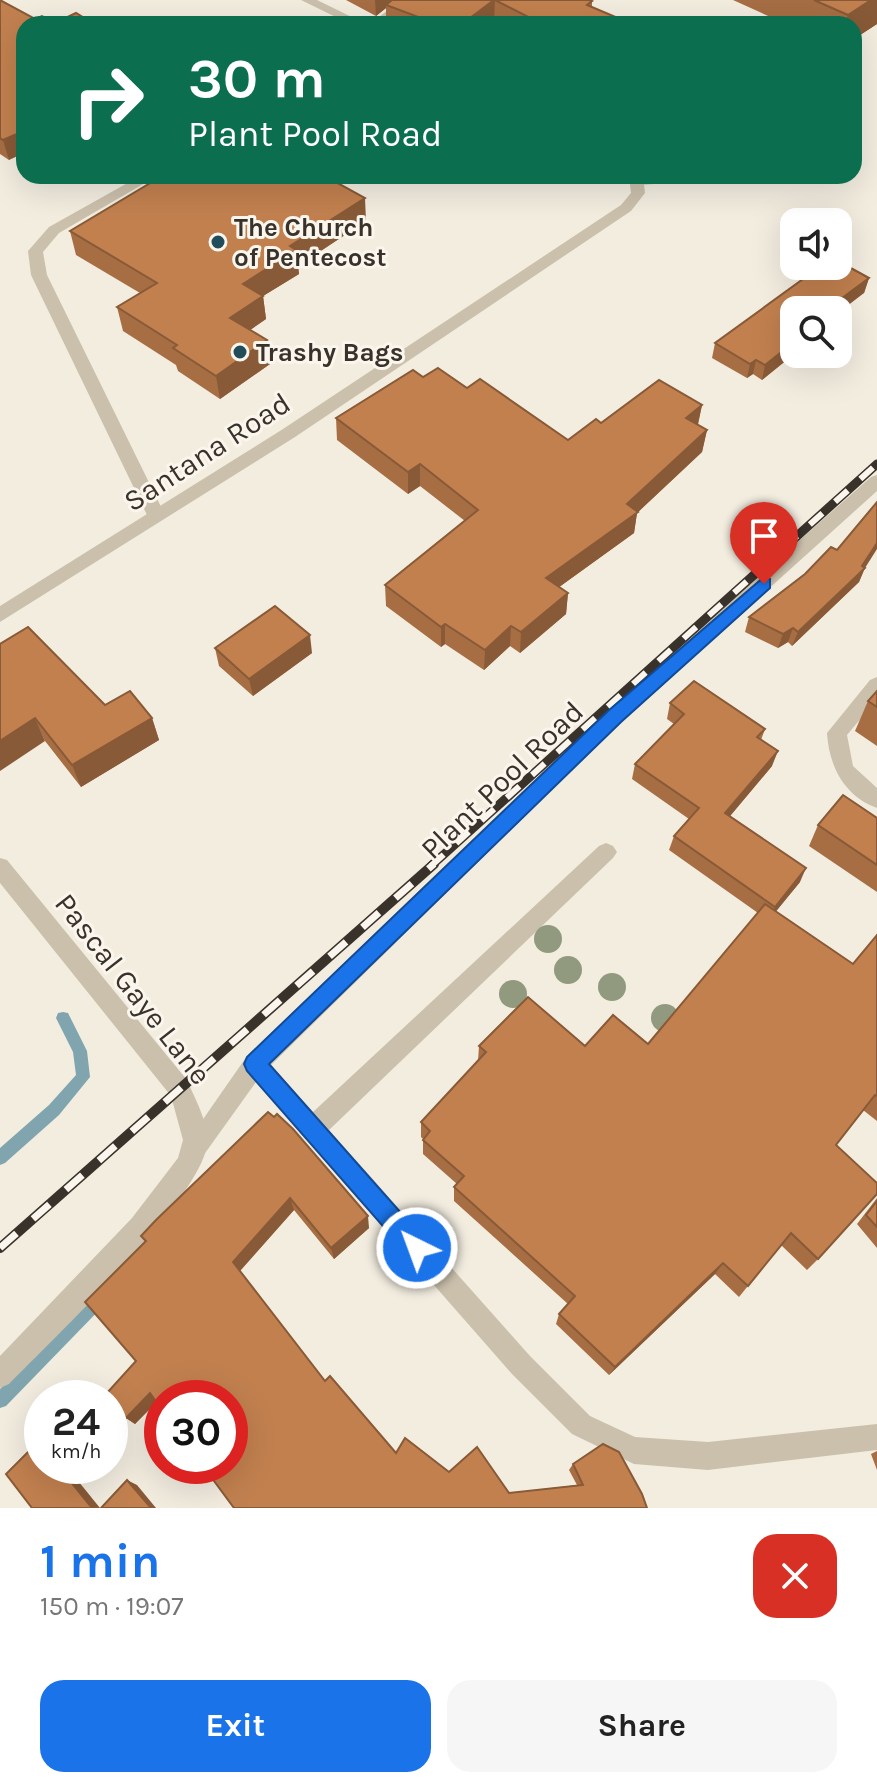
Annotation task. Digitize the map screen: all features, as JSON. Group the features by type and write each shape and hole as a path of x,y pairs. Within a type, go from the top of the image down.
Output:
{"street":[{"path":"307,0 342,16"},
{"path":"387,16 409,0"},
{"path":"136,184 54,230 35,251 39,275 157,517"},
{"name":"Santana Road","path":"0,615 157,517 613,216 636,184"},
{"name":"Plant Pool Road","path":"195,1148 255,1064 614,716 877,481"},
{"path":"877,685 837,733 837,753 843,773 877,799"},
{"path":"312,1130 606,852"},
{"name":"Pascal Gaye Lane","path":"0,867 179,1088 189,1111 195,1148"},
{"path":"255,1064 521,1365 581,1425 634,1450 708,1456 877,1437"},
{"path":"0,1375 167,1198 195,1148"}],"building":[{"path":"0,0 29,16 16,16 16,134 3,140 0,138"},
{"path":"392,0 494,0 473,16 416,16 386,5"},
{"path":"495,0 589,0 592,1 587,5 613,16 526,16"},
{"path":"814,0 871,0 848,15"},
{"path":"149,184 340,184 365,198 290,246 296,250 243,284 263,296 230,318 267,340 216,376 173,348 177,345 117,307 157,283 70,231"},
{"path":"852,269 869,278 845,296 780,296 780,353 765,365 756,360 750,364 715,343 802,280 852,280"},
{"path":"438,368 467,388 480,379 568,440 596,419 601,423 659,380 702,405 686,418 707,430 627,504 638,512 546,578 568,593 521,632 511,626 485,650 445,624 441,627 385,585 478,510 420,464 408,472 336,418 413,370 423,377"},
{"path":"877,502 877,543 862,566 865,568 798,632 793,628 783,634 749,617 805,574 831,547 837,550"},
{"path":"275,606 310,635 249,679 215,648"},
{"path":"28,627 105,705 130,691 152,718 72,765 35,718 0,741 0,644"},
{"path":"694,681 765,729 757,737 778,751 725,813 806,868 775,907 674,836 699,808 635,764 684,714 670,703"},
{"path":"877,691 877,707 868,701"},
{"path":"843,795 877,818 877,865 818,825"},
{"path":"765,904 853,964 877,935 877,1096 836,1145 877,1183 877,1194 818,1259 791,1233 748,1286 723,1263 615,1367 559,1314 575,1296 454,1187 464,1176 423,1140 430,1131 421,1122 486,1052 479,1046 528,997 585,1046 613,1015 648,1044"},
{"path":"268,1112 274,1117 277,1114 368,1216 331,1248 290,1198 233,1262 325,1381 330,1376 396,1453 405,1438 449,1472 477,1447 509,1493 583,1485 573,1464 603,1444 619,1452 647,1508 234,1508 216,1484 248,1484 248,1380 144,1380 144,1399 128,1416 128,1380 119,1380 136,1361 85,1302 146,1241 141,1236"},
{"path":"877,1201 877,1227 866,1215"},
{"path":"24,1456 24,1484 73,1484 92,1508 32,1508 6,1474"},
{"path":"128,1481 151,1508 101,1508"}],"waterway":[{"path":"0,1158 54,1110 83,1077 80,1051 63,1018"},
{"path":"0,1400 102,1297"}],"railway":[{"path":"431,866 877,464"},
{"path":"0,1248 434,864"}],"place":[{"name":"The Church of Pentecost","path":"218,242"},
{"name":"Trashy Bags","path":"240,352"}],"route":[{"path":"417,1248 255,1064 614,716 764,584"}]}
